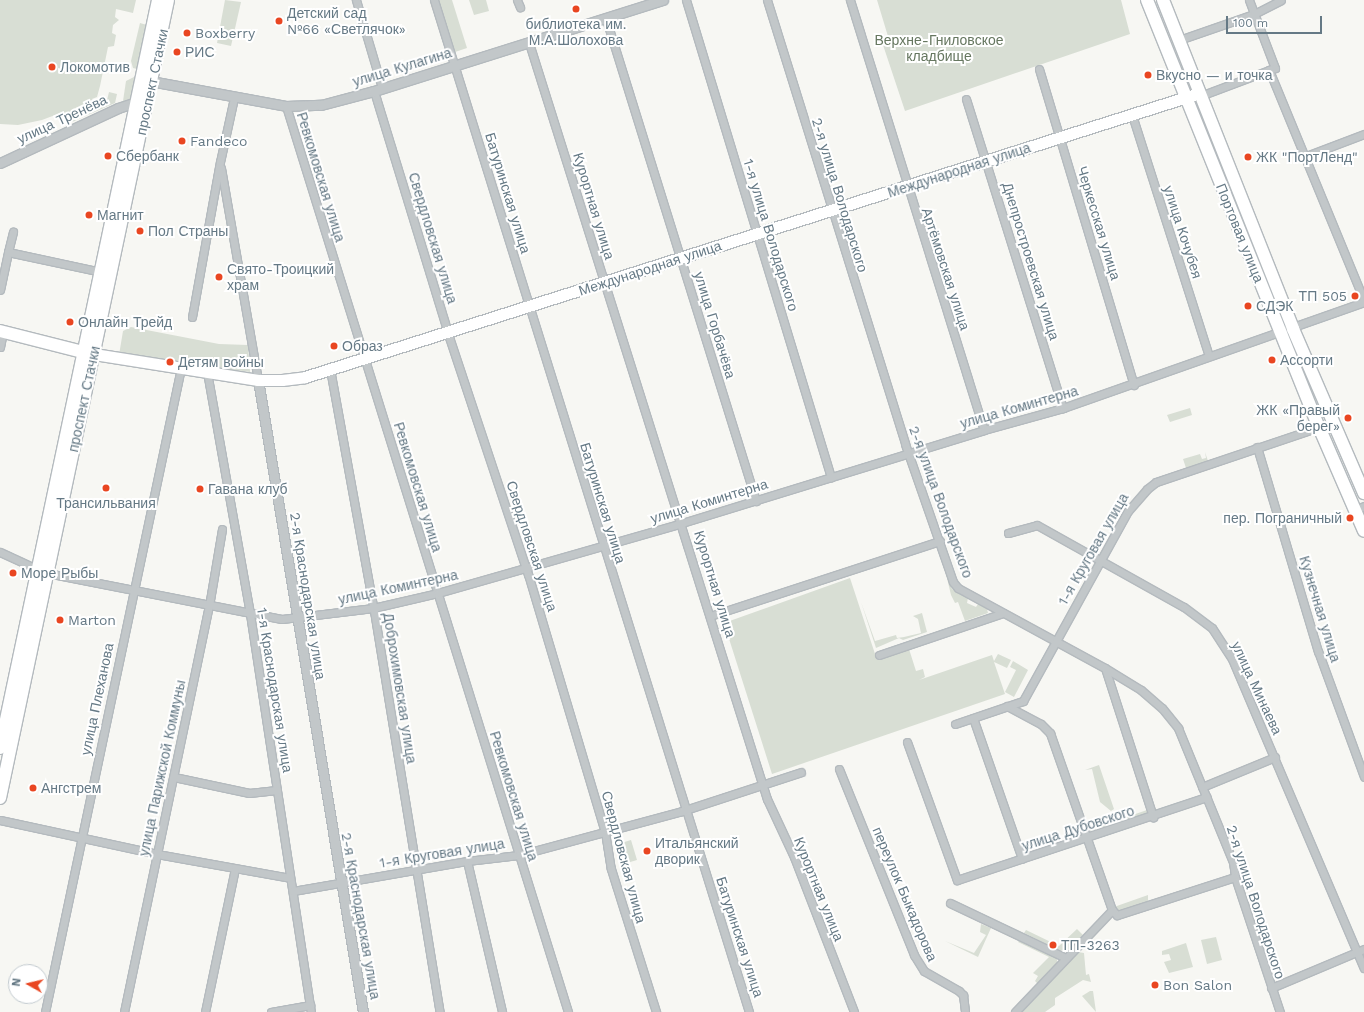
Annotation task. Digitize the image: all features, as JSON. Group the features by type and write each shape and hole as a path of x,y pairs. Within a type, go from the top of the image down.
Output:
{"main road":[{"name":"проспект Стачки","path":"89,353 102,272 138,102 147,81 158,0"},
{"name":"проспект Стачки","path":"0,798 42,571 147,81 168,0"},
{"name":"Портовая улица","path":"1147,0 1319,427 1359,508 1364,530"},
{"name":"Портовая улица","path":"1163,0 1293,328 1364,493"},
{"name":"Международная улица","path":"89,353 258,380 282,380 330,369 1132,115 1200,95"},
{"path":"2,331 89,353"},
{"name":"проспект Стачки","path":"0,748 2,732 42,571"}],"street":[{"name":"Свердловская улица","path":"356,0 378,90 448,332 526,568 605,832 611,869 656,1012"},
{"name":"Батуринская улица","path":"434,0 602,546 749,1012"},
{"path":"517,0 520,7"},
{"name":"улица Кулагина","path":"147,81 234,98 286,106 321,105 378,90 663,0"},
{"name":"1-я улица Володарского","path":"686,0 832,477"},
{"name":"2-я улица Володарского","path":"767,0 831,211 909,453 955,586 1105,668 1141,690 1162,708 1178,728 1232,862 1235,877 1280,1012"},
{"name":"Артёмовская улица","path":"850,0 906,187 984,430"},
{"path":"1249,0 1275,68 1269,70 1306,156 1364,301"},
{"path":"1179,40 1254,14 1280,0"},
{"name":"улица Горбачёва","path":"606,19 756,501"},
{"name":"Курортная улица","path":"530,42 764,785 854,1012"},
{"name":"Черкесская улица","path":"1039,69 1134,385"},
{"name":"Международная улица","path":"1200,95 1269,70"},
{"path":"192,317 220,162 234,98"},
{"name":"Днепростроевская улица","path":"966,99 1063,408"},
{"name":"улица Тренёва","path":"0,163 118,108 138,102"},
{"name":"Ревкомовская улица","path":"286,106 568,1012"},
{"name":"улица Кочубея","path":"1132,115 1209,356"},
{"path":"1306,156 1364,134"},
{"name":"2-я Краснодарская улица","path":"220,162 252,343 363,1012"},
{"path":"0,290 13,232"},
{"path":"8,252 102,272"},
{"name":"улица Коминтерна","path":"0,552 42,571 133,591 282,620 373,608 438,593 682,523 984,430 1063,408 1134,385 1209,356 1281,333 1364,301"},
{"path":"0,347 2,331"},
{"name":"улица Плеханова","path":"45,1012 181,368"},
{"name":"Доброхимовская улица","path":"330,369 373,608 440,1012"},
{"name":"1-я Краснодарская улица","path":"207,372 250,614 311,1008"},
{"name":"1-я Круговая улица","path":"1017,712 1100,560 1128,511 1138,497 1156,482 1319,427"},
{"name":"Кузнечная улица","path":"1257,447 1318,651 1364,777"},
{"name":"улица Минаева","path":"1008,532 1037,525 1184,607 1212,628 1232,659 1361,951 1364,968"},
{"name":"улица Парижской Коммуны","path":"124,1012 209,606 222,529"},
{"path":"710,616 940,541"},
{"path":"879,655 1003,613"},
{"path":"1105,668 1154,817"},
{"path":"955,724 1023,701"},
{"path":"1007,706 1041,724 1050,733 1112,910 1117,915 1235,877"},
{"path":"973,718 1022,859"},
{"name":"улица Дубовского","path":"907,742 957,880 1154,817 1206,797"},
{"path":"1202,787 1275,757"},
{"name":"переулок Быкадорова","path":"839,769 917,959 924,971 959,991 963,995 966,1012"},
{"name":"1-я Круговая улица","path":"292,891 467,861 519,855 686,810 801,772"},
{"path":"174,777 249,793 277,790"},
{"path":"0,820 157,854 290,878"},
{"path":"467,861 502,1012"},
{"path":"205,1012 234,869"},
{"path":"950,903 1066,958"},
{"path":"1015,1012 1112,910"},
{"path":"1271,988 1361,951"},
{"path":"271,1012 311,1008"}],"green space":[{"name":"Локомотив","path":"0,0 136,0 133,13 116,9 115,17 119,20 113,25 112,33 116,35 114,46 108,47 97,97 92,99 95,104 107,100 109,92 117,94 115,103 72,122 69,116 63,112 42,120 18,125 0,124"},
{"path":"225,0 241,2 231,46 217,43"},
{"path":"435,0 452,0 467,48 452,53"},
{"path":"469,0 486,0 489,11 474,15"},
{"name":"Верхне-Гниловское кладбище","path":"877,0 1121,0 1130,34 905,111 883,45 890,43"},
{"path":"140,23 147,25 137,69 133,68 131,61"},
{"path":"136,76 131,99 123,101 126,81"},
{"path":"131,327 219,344 248,345 250,372 119,355 123,331"},
{"path":"1190,408 1192,415 1170,422 1167,415"},
{"path":"1205,452 1208,461 1186,468 1183,459 1200,454 1202,459 1206,458"},
{"path":"946,574 952,589 968,598 967,603 976,607 978,604 987,609 988,613 965,621 958,602 955,603 951,595"},
{"path":"850,578 877,660 909,649 916,671 923,669 925,677 919,680 992,655 994,661 998,654 1011,660 1007,668 994,662 1005,694 772,774 724,623"},
{"path":"861,602 875,641 896,635 897,638 921,633 918,619 913,616 922,613 927,632 903,640 899,638 876,648"},
{"path":"1013,661 1028,670 1014,697 1005,692 1016,670 1010,667"},
{"path":"1099,765 1114,809 1111,811 1100,802 1092,769 1085,770"},
{"path":"1147,810 1148,814 1090,832 1086,822 1092,829"},
{"path":"631,840 637,860 627,863 621,843"},
{"path":"1148,895 1148,903 1116,912 1114,907"},
{"path":"981,924 991,928 978,957 945,941 974,953 986,935 980,932"},
{"path":"1077,929 1083,935 1069,949 1060,951 1024,933 1026,930 1059,946"},
{"path":"1021,937 1057,958 1057,964 1038,984 1035,981 1038,976 1033,973 1049,957 1018,942"},
{"path":"1216,937 1222,960 1207,964 1201,940"},
{"path":"1186,943 1193,967 1169,973 1164,962 1171,960 1169,954 1162,955 1162,951"},
{"path":"1078,952 1084,953 1086,975 1089,974 1091,982 1083,980 1055,998 1055,1005 1045,1012 1020,1012"},
{"path":"1090,991 1093,991 1096,1012 1082,996"}],"place":[{"name":"библиотека им. М.А.Шолохова","path":"576,9"},
{"name":"Детский сад №66 «Светлячок»","path":"279,21"},
{"name":"Boxberry","path":"187,33"},
{"name":"РИС","path":"177,52"},
{"name":"Локомотив","path":"52,67"},
{"name":"Вкусно — и точка","path":"1148,75"},
{"name":"Fandeco","path":"182,141"},
{"name":"Сбербанк","path":"108,156"},
{"name":"ЖК \"ПортЛенд\"","path":"1248,157"},
{"name":"Магнит","path":"89,215"},
{"name":"Пол Страны","path":"140,231"},
{"name":"Свято-Троицкий храм","path":"219,277"},
{"name":"ТП 505","path":"1355,296"},
{"name":"СДЭК","path":"1248,306"},
{"name":"Онлайн Трейд","path":"70,322"},
{"name":"Образ","path":"334,346"},
{"name":"Ассорти","path":"1272,360"},
{"name":"Детям войны","path":"170,362"},
{"name":"ЖК «Правый берег»","path":"1348,418"},
{"name":"Трансильвания","path":"106,488"},
{"name":"Гавана клуб","path":"200,489"},
{"name":"пер. Пограничный","path":"1350,518"},
{"name":"Море Рыбы","path":"13,573"},
{"name":"Marton","path":"60,620"},
{"name":"Ангстрем","path":"33,788"},
{"name":"Итальянский дворик","path":"647,851"},
{"name":"ТП-3263","path":"1053,945"},
{"name":"Bon Salon","path":"1155,985"}]}
